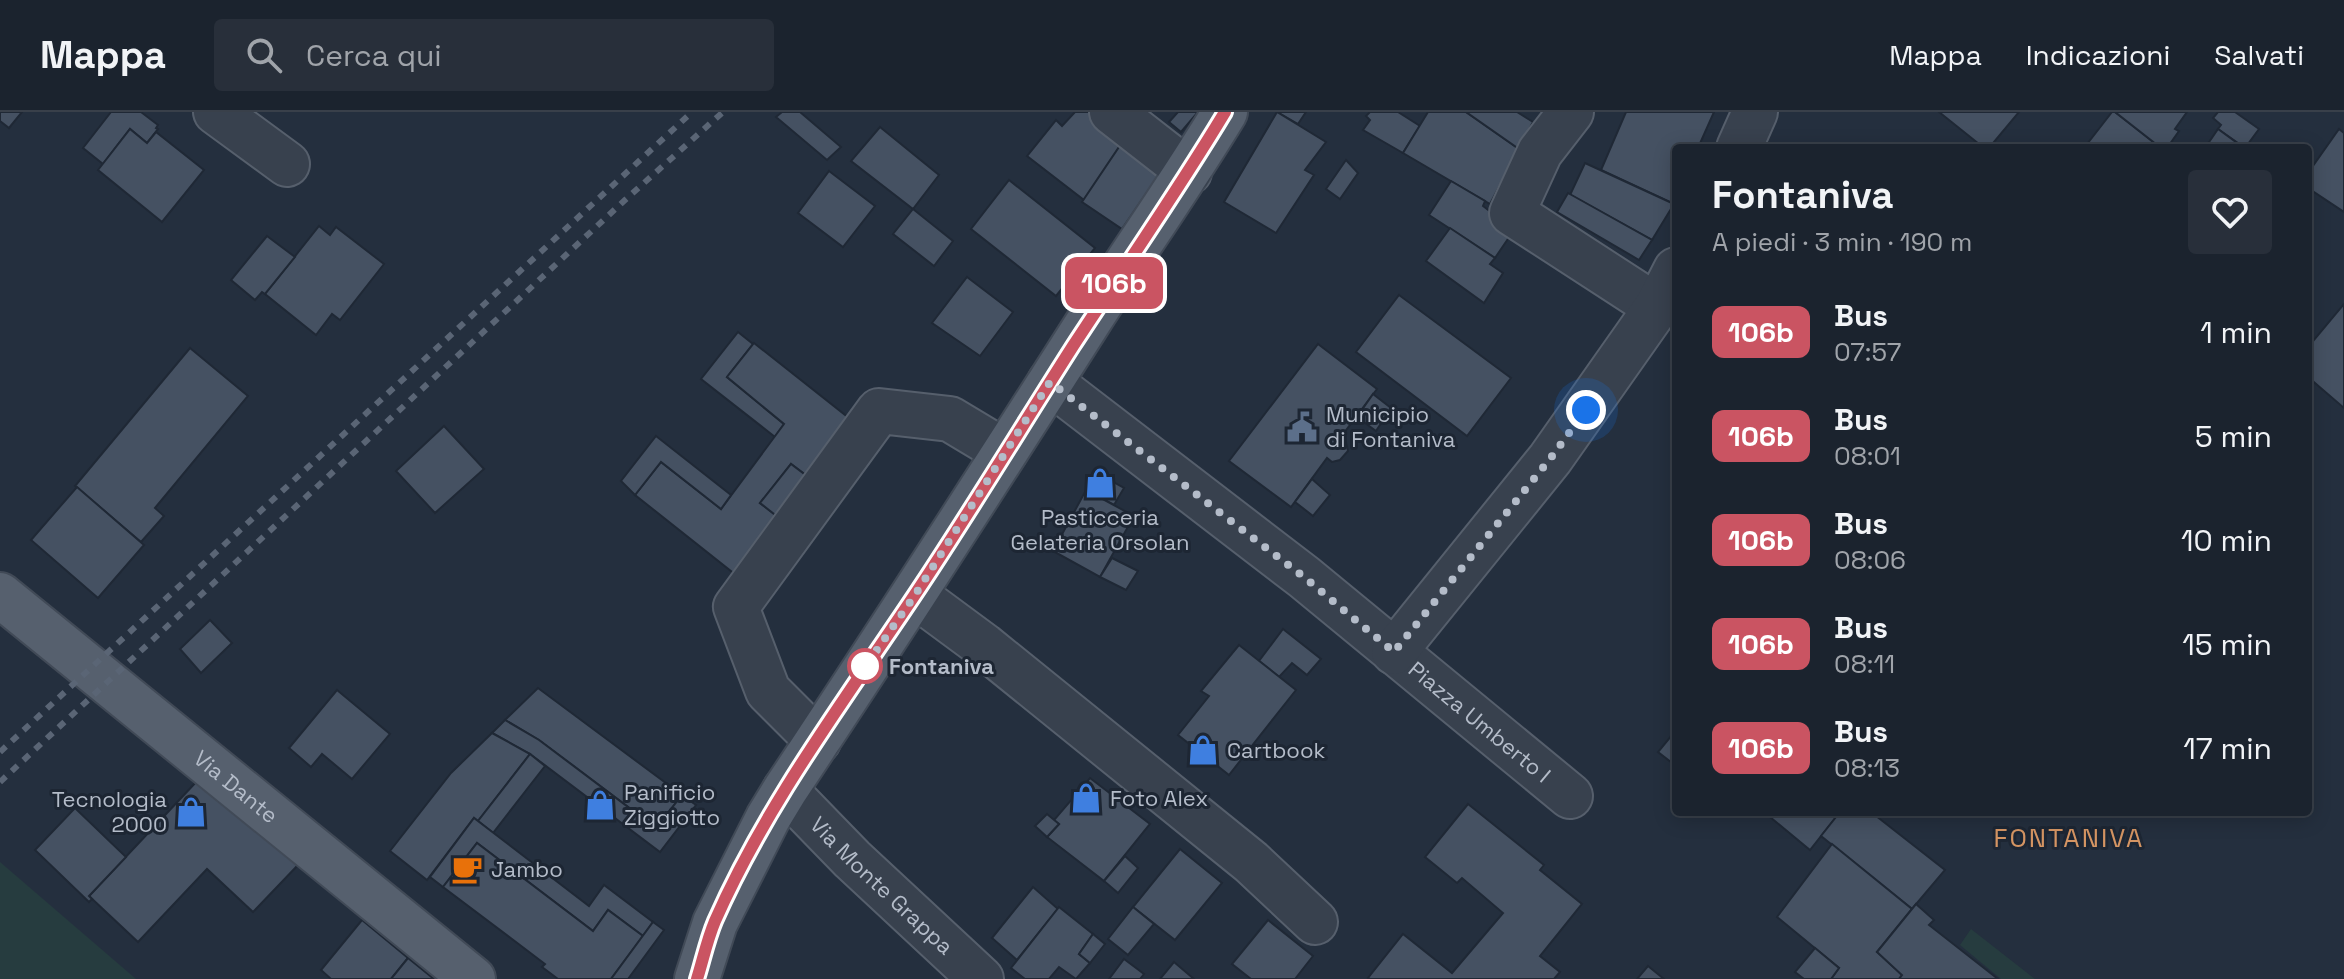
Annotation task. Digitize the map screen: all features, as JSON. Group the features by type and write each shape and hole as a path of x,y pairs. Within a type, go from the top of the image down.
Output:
{"main road":[{"path":"697,979 715,923 785,790 915,595 1225,112"},
{"name":"Via Dante","path":"0,595 473,979"}],"street":[{"path":"216,112 287,164"},
{"path":"1112,112 1189,172"},
{"path":"1394,652 1550,459 1667,289 1512,213 1540,152 1571,112"},
{"path":"1741,144 1755,112"},
{"name":"Piazza Umberto I","path":"1050,382 1304,577 1570,796"},
{"path":"818,741 768,691 736,607 879,411 950,419 1005,452"},
{"path":"915,595 984,646 1251,862 1315,922"},
{"name":"Via Monte Grappa","path":"785,790 852,859 981,979"}],"green space":[{"path":"0,862 136,979 0,979"},
{"path":"1971,929 2035,979 2001,979 1960,945"}],"building":[{"path":"0,112 22,112 9,128 0,121"},
{"path":"111,112 141,112 158,125 158,129 147,143 130,129 103,164 83,148"},
{"path":"782,112 800,112 841,147 827,160 776,117"},
{"path":"1075,112 1089,112 1123,142 1084,200 1027,156 1056,120 1062,126"},
{"path":"1178,112 1198,112 1181,132 1169,122"},
{"path":"1277,112 1306,112 1298,124"},
{"path":"1277,112 1326,142 1305,170 1314,175 1276,233 1224,202"},
{"path":"1370,112 1398,112 1420,126 1403,153 1363,130 1370,120 1366,116"},
{"path":"1428,112 1466,112 1519,149 1490,204 1403,153"},
{"path":"1466,112 1517,112 1533,122 1519,149"},
{"path":"1626,112 1714,112 1700,144 1672,144 1672,203 1601,170"},
{"path":"1939,112 2019,112 1992,144 1979,144"},
{"path":"2115,112 2156,144 2087,144"},
{"path":"2115,112 2187,112 2175,129 2179,131 2170,144 2156,144"},
{"path":"2218,112 2235,112 2259,129 2248,144 2239,144 2218,129 2221,125 2213,118"},
{"path":"880,127 939,175 913,209 851,161"},
{"path":"130,129 147,143 156,132 204,170 162,222 98,170"},
{"path":"2218,129 2239,144 2208,144"},
{"path":"2339,129 2344,133 2344,212 2312,191 2312,167"},
{"path":"1121,144 1161,172 1122,229 1082,202"},
{"path":"1346,160 1358,173 1340,199 1326,189"},
{"path":"1585,163 1672,203 1672,207 1652,240 1570,195"},
{"path":"829,171 875,206 843,247 798,213"},
{"path":"1009,180 1095,248 1056,296 971,229"},
{"path":"1451,181 1485,201 1483,206 1514,230 1495,258 1429,215"},
{"path":"1568,193 1652,240 1639,260 1557,212"},
{"path":"913,209 953,241 934,266 893,234"},
{"path":"319,226 330,235 336,227 384,264 340,320 332,314 316,335 265,294"},
{"path":"1450,228 1495,258 1490,264 1503,273 1484,303 1426,261"},
{"path":"267,236 295,257 265,294 262,292 255,300 231,280"},
{"path":"967,277 1013,312 980,356 932,323"},
{"path":"1399,295 1511,378 1467,436 1356,352"},
{"path":"2344,304 2344,408 2312,380 2312,342"},
{"path":"738,332 753,344 727,377 784,424 775,437 701,379"},
{"path":"754,343 859,426 815,482 791,464 760,503 786,523 741,579 635,495 661,462 721,509 784,424 727,377"},
{"name":"Municipio di Fontaniva","path":"1318,344 1377,389 1341,437 1348,451 1340,460 1332,462 1327,458 1291,507 1229,461"},
{"path":"190,348 248,396 155,508 164,516 141,542 75,486"},
{"path":"1373,394 1391,408 1376,431 1357,417"},
{"path":"444,426 484,469 435,513 396,471"},
{"path":"656,436 731,495 721,509 661,462 635,495 621,481"},
{"path":"791,464 820,486 788,525 760,503"},
{"path":"1097,473 1124,488 1114,505 1086,490"},
{"path":"1312,479 1330,495 1313,516 1295,502"},
{"path":"77,487 144,545 98,598 31,540"},
{"path":"1086,490 1134,516 1100,577 1053,551"},
{"path":"1112,558 1138,571 1126,590 1100,577"},
{"path":"210,620 232,643 201,673 180,649"},
{"path":"1283,629 1321,659 1307,675 1292,663 1279,677 1259,661"},
{"path":"1239,645 1296,690 1229,775 1178,735 1209,696 1201,691"},
{"path":"538,688 682,795 656,828 539,740 505,720"},
{"path":"337,690 390,734 352,779 322,754 311,767 289,748"},
{"path":"505,720 539,740 656,828 682,795 696,805 660,852 530,754 492,733"},
{"path":"492,733 530,754 478,821 474,818 427,880 390,851 451,773"},
{"path":"1672,735 1672,763 1658,752"},
{"path":"530,754 545,766 493,833 478,821"},
{"path":"1090,778 1150,824 1104,881 1047,837 1059,824 1054,820"},
{"path":"198,780 298,865 253,912 207,869 138,942 89,896"},
{"path":"1468,804 1544,865 1540,870 1582,904 1540,956 1560,972 1554,979 1368,978 1403,934 1452,973 1503,913 1462,878 1457,883 1425,857"},
{"path":"75,808 126,857 89,896 92,899 89,902 35,850"},
{"path":"1047,814 1059,824 1047,837 1035,826"},
{"path":"1769,816 1837,816 1810,850"},
{"path":"1837,816 1876,816 1945,870 1912,909 1821,836"},
{"path":"474,818 589,906 604,885 653,922 643,936 608,910 593,931 477,843 443,887 430,877"},
{"path":"477,843 593,931 608,910 643,936 611,979 558,979 542,967 545,964 443,887"},
{"path":"1832,844 1912,909 1877,952 1902,975 1899,979 1831,979 1839,968 1777,917"},
{"path":"1180,849 1222,883 1175,940 1133,907"},
{"path":"1125,856 1138,868 1118,893 1104,881"},
{"path":"1033,887 1058,909 1017,960 992,938"},
{"path":"1916,904 1934,920 1929,925 1998,979 1899,979 1902,975 1877,952"},
{"path":"1059,907 1093,934 1079,954 1090,963 1076,979 1059,967 1049,979 1025,979 1011,968"},
{"path":"1133,907 1154,924 1128,955 1108,939"},
{"path":"362,920 408,958 391,979 331,979 321,970"},
{"path":"1268,920 1313,956 1295,979 1251,979 1232,964"},
{"path":"653,922 664,930 628,979 611,979"},
{"path":"1093,934 1105,944 1090,963 1079,954"},
{"path":"1815,948 1839,968 1831,979 1804,979 1795,972"},
{"path":"408,958 434,979 391,979"},
{"path":"1124,959 1144,974 1140,979 1109,979"},
{"path":"1174,962 1194,979 1160,979"},
{"path":"1648,966 1664,979 1637,979"}],"railway":[{"path":"0,752 692,112"},
{"path":"0,782 723,112"}],"bus line":[{"name":"106b","path":"697,979 715,923 785,790 915,595 1225,112"}],"place":[{"name":"Municipio di Fontaniva","path":"1302,427"},
{"name":"Pasticceria Gelateria Orsolan","path":"1100,483"},
{"name":"Fontaniva","path":"865,666"},
{"name":"Cartbook","path":"1203,750"},
{"name":"Foto Alex","path":"1086,798"},
{"name":"Panificio Ziggiotto","path":"600,805"},
{"name":"Tecnologia 2000","path":"191,812"},
{"name":"Jambo","path":"467,869"}],"district":[{"name":"FONTANIVA","path":"2069,838"}],"route":[{"path":"865,666 863,670 915,595 1050,382 1304,577 1394,652 1586,410"}]}
